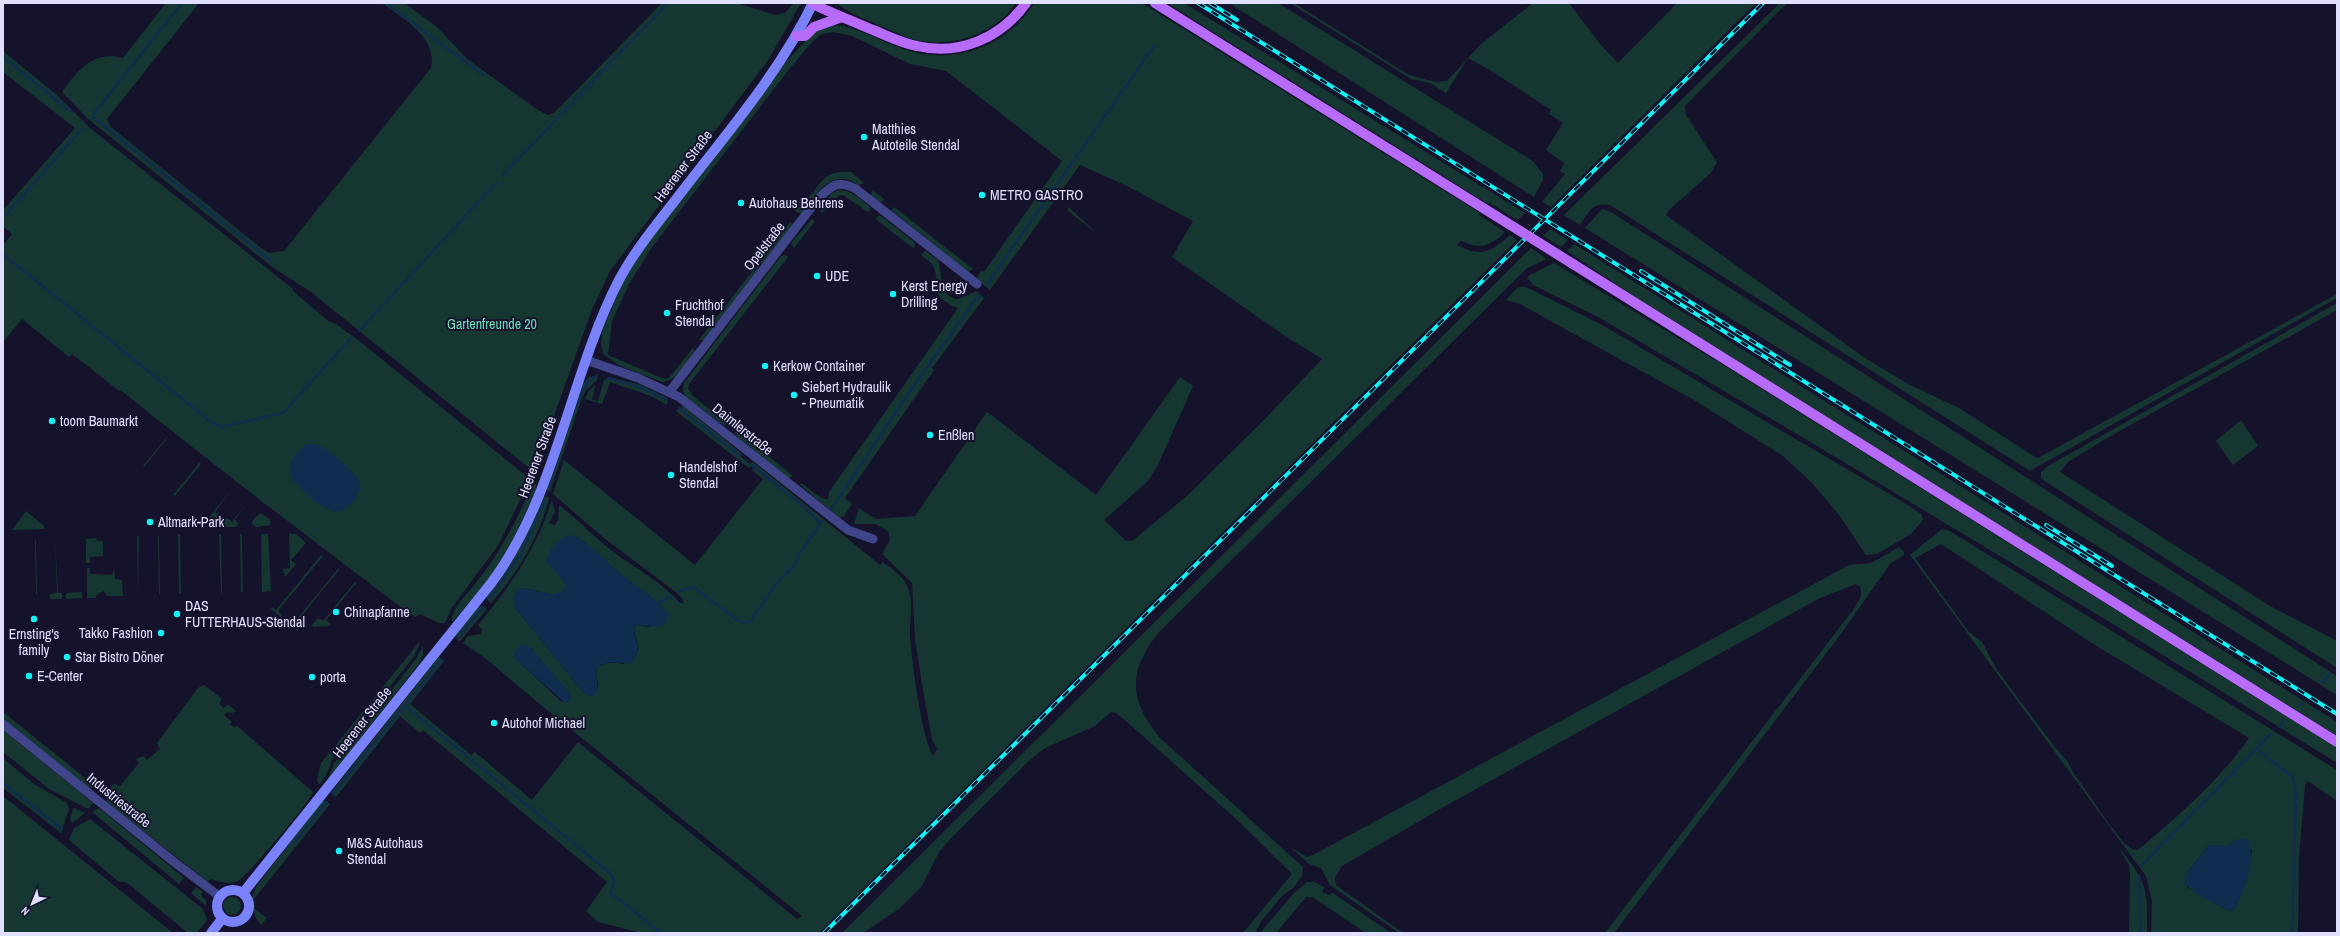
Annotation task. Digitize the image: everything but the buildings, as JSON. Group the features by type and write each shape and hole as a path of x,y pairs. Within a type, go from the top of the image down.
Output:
{"main road":[{"path":"813,3 842,17 907,44 929,49 950,48 972,44 993,35 1013,19 1026,3"},
{"name":"Heerener Straße","path":"243,893 503,568 519,540 533,509 586,360 611,297 634,256 765,83 796,36 813,3"},
{"path":"1155,3 2337,742"},
{"path":"796,36 805,36 814,26 842,17"},
{"path":"228,890 243,893 247,897 249,907 245,918 232,923 222,919 217,910 219,896 228,890"},
{"path":"211,933 222,919"}],"street":[{"name":"Opelstraße","path":"670,391 817,200 835,184 846,184 856,189 977,284"},
{"name":"Daimlerstraße","path":"586,360 632,375 670,391 848,530 873,539"},
{"name":"Industriestraße","path":"3,724 174,862 219,896"}],"green space":[{"name":"Gartenfreunde 20","path":"166,3 199,3 107,119 111,127 269,253 284,251 431,68 432,57 424,38 409,22 382,3 404,3 436,26 467,59 538,110 548,115 554,113 662,3 736,3 775,15 785,13 794,3 801,3 768,60 610,271 591,312 534,472 311,292 272,267 87,118 62,92 80,69 95,59 112,56 123,58"},
{"path":"836,3 1016,3 997,23 972,36 944,42 930,42 916,40 902,35 857,16"},
{"path":"1034,3 1142,3 1480,213 1479,215 1505,232 1495,241 1484,245 1479,246 1467,244 1461,241 1457,245 1465,249 1479,252 1497,246 1510,235 1517,240 819,933 641,933 598,922 586,911 607,882 423,730 420,733 400,716 336,797 331,793 439,657 444,661 410,704 471,755 475,752 532,800 578,742 797,919 802,916 485,658 463,643 468,636 481,634 482,630 478,625 512,581 530,551 546,518 552,500 555,512 549,523 555,525 558,519 559,505 623,559 657,582 680,603 684,603 682,598 673,590 604,538 553,494 564,460 695,565 763,479 752,470 753,468 750,466 749,468 676,411 683,406 742,454 741,457 750,464 753,462 880,565 883,562 894,570 904,580 910,593 910,636 915,680 921,716 933,756 937,749 932,739 915,639 912,583 882,554 890,540 888,531 875,524 854,524 859,508 875,519 915,516 987,412 1096,495 1180,377 1193,386 1158,465 1148,481 1104,520 1126,541 1132,541 1187,496 1263,421 1322,359 1285,336 1172,257 1193,221 1127,186 1080,165 990,290 976,279 981,271 984,272 1062,161 946,71 910,64 852,36 834,32 822,34 811,43 652,247 629,284 612,321 608,355 664,379 669,378 693,348 695,350 690,360 672,379 662,382 620,366 603,354 601,344 603,329 624,280 647,244 786,62 815,31 833,25 843,26 903,49 922,54 959,54 994,42 1009,32 1023,19","holes":["583,541 624,577 651,597 668,614 649,627 637,625 634,629 639,649 624,664 606,664 599,667 596,676 598,687 593,697 583,692 513,605 517,589 523,588 556,594 566,588 564,581 553,567","531,648 571,696 569,701 562,702 516,659"]},
{"path":"1167,3 1184,3 1525,213 1517,220 1490,203 1488,204"},
{"path":"1229,3 1278,3 1533,161 1543,174 1543,180 1534,197"},
{"path":"1290,3 1294,3 1409,75 1436,82 1447,81 1468,58 1446,93 1430,83 1411,79"},
{"path":"1533,3 1569,3 1600,44 1618,63 1677,3 1756,3 1551,207 1542,202 1565,174 1560,171 1564,163 1546,150 1563,123 1549,114 1551,110 1490,70 1468,58 1481,44"},
{"path":"1780,3 1787,3 1685,106 1686,115 1717,162 1711,173 1669,210 1666,215 1865,358 1908,384 1959,408 2035,457 2038,458 2337,294 2337,298 2030,471 1610,205 1604,204 1595,206 1580,225 1564,215"},
{"path":"3,51 58,96 90,128 293,289 293,291 328,321 336,324 358,340 530,479 499,544 451,609 445,623 439,623 420,614 415,617 402,608 192,447 123,392 118,390 72,354 69,357 22,319 3,342 3,245 12,234 5,228 3,230 3,210 75,128 3,72"},
{"path":"838,172 851,172 864,183 859,185 849,180 840,179 832,181 819,191 801,214 792,209 798,201 803,205 827,176"},
{"path":"839,190 848,191 856,196 870,207 870,210 868,212 843,195 839,195 822,213 819,209 832,193"},
{"path":"873,190 885,200 880,202 871,195"},
{"path":"894,207 973,269 968,272 895,213 892,210"},
{"path":"1069,207 1097,234 1067,210"},
{"path":"1602,209 1611,212 2337,676 2337,695 1585,228"},
{"path":"878,216 881,216 915,243 914,249 876,219"},
{"path":"812,219 815,221 794,248 791,243"},
{"path":"791,221 792,226 704,340 699,340"},
{"path":"1550,229 1568,240 1561,247 1543,236"},
{"path":"1574,244 2337,722 2337,736 1635,297 1567,251"},
{"path":"1531,248 1547,259 1527,268 1159,632 1141,660 1137,673 1136,686 1138,698 1142,711 1160,738 1303,867 1302,876 1293,888 1282,896 1262,920 1255,933 1243,933 1292,874 1235,818 1126,721 1116,713 1111,712 1095,726 1045,748 1030,760 952,837 939,852 922,886 899,909 863,933 842,933"},
{"path":"925,251 938,260 942,284 947,294 958,299 977,291 984,298 932,368 934,370 845,498 852,504 844,516 840,518 800,485 801,483 820,497 828,500 829,492 958,308 942,299 939,295 936,274 933,266 921,255"},
{"path":"785,255 788,257 689,384 688,389 694,397 728,424 723,425 686,397 683,392 684,383 781,256"},
{"path":"1554,263 1728,368 2337,748 2337,763 2108,621 1787,428 1598,317 1533,285 1527,277"},
{"path":"1518,287 1526,287 1604,326 1908,505 1921,514 1923,520 1911,534 1877,554 1866,555 1839,515 1812,483 1783,456 1694,400 1520,304 1506,300"},
{"path":"2337,303 2337,310 2107,438 2068,462 2060,472 2270,606 2337,641 2337,668 2046,482 2041,478 2041,472 2048,466"},
{"path":"598,374 597,380 586,390 582,398 550,492 545,488 582,385 588,378"},
{"path":"609,377 641,385 668,398 667,405 651,396 610,382 602,404 585,399 588,392 595,385 592,400 598,401 604,380"},
{"path":"2241,420 2258,446 2233,465 2216,441"},
{"path":"736,430 793,476 788,478 734,434"},
{"path":"168,437 144,467 143,466"},
{"path":"199,463 201,464 175,496 173,495"},
{"path":"533,483 536,484 536,489 509,550 484,585 452,622 454,612 460,602 484,572 507,536"},
{"path":"232,489 215,512 220,516 218,519 223,523 227,518 232,522 248,502 235,520 239,524 236,527 214,527 206,521"},
{"path":"546,496 549,498 534,540 510,580 491,603 487,599 487,596 521,546 543,497"},
{"path":"26,511 44,526 44,529 12,530"},
{"path":"260,513 270,519 270,525 256,527 252,524 253,520"},
{"path":"1942,529 1950,531 2337,770 2337,801 2308,781 2305,785 2299,858 2298,933 2151,933 2152,901 2146,876 1910,555","holes":["1941,544 2095,645 2249,738 2237,754 2197,798 2138,850 2132,849 2124,843 2109,824 2073,772 2068,762 2054,746 1997,670 1982,642 1969,632 1915,558","2238,839 2252,850 2247,879 2235,909 2229,911 2187,887 2188,871 2209,845 2228,846"]},
{"path":"289,533 296,534 306,543 291,560 296,564 285,577 283,569 290,568"},
{"path":"219,534 221,534 222,593 221,593"},
{"path":"240,534 242,534 243,592 241,592"},
{"path":"261,534 268,534 271,591 262,592"},
{"path":"178,535 180,535 181,594 179,594"},
{"path":"137,536 139,536 138,594"},
{"path":"159,536 160,594 159,594"},
{"path":"96,538 97,541 103,541 103,556 90,557 90,563 86,563 86,539"},
{"path":"55,539 58,593 62,593 62,599 50,599 50,594 57,593"},
{"path":"36,540 37,594 36,594"},
{"path":"1899,547 1904,552 1904,555 1890,564 1840,635 1614,933 1605,933 1853,610 1861,593 1861,589 1856,584 1820,598 1440,809 1342,866 1335,878 1336,885 1403,933 1399,933 1330,885 1321,868 1309,864 1290,847 1307,857 1313,855 1849,565 1871,563"},
{"path":"321,555 323,556 278,611 282,615 281,617 271,609 272,607 276,610"},
{"path":"87,568 90,568 90,574 112,575 114,569 115,579 122,580 123,596 107,596 104,591 96,595 96,598 87,598"},
{"path":"338,569 339,570 294,625 299,629 298,631 287,622 288,620 293,624"},
{"path":"355,582 356,583 326,620 331,624 329,626 313,627 312,625 318,618 323,621"},
{"path":"82,592 82,598 66,599 66,593"},
{"path":"481,606 487,609 460,641 458,641 456,635 477,608"},
{"path":"421,640 414,656 332,760 326,775 320,784 318,783 317,779 321,763"},
{"path":"423,646 423,654 420,662 328,779 334,763 416,659"},
{"path":"204,685 222,699 219,704 224,708 228,704 236,711 232,713 227,712 224,715 232,722 230,724 234,727 237,726 313,792 302,809 253,867 238,881 231,883 211,879 207,881 107,803 106,800 110,788 114,784 120,786 139,763 136,759 144,756 147,760 160,749 157,743 198,688"},
{"path":"3,712 94,785 93,788 87,787 3,718"},
{"path":"3,730 93,803 88,809 49,789 3,752"},
{"path":"3,758 34,784 67,803 69,809 61,833 3,788"},
{"path":"3,796 173,933 3,933"},
{"path":"323,800 330,804 254,899 255,909 267,918 261,925 255,916 252,907 256,887"},
{"path":"75,808 85,813 72,823 70,819 73,809"},
{"path":"99,808 184,878 179,884 92,812"},
{"path":"90,819 203,909 207,920 197,933 188,933 126,882 119,882 69,840 74,828"},
{"path":"2119,848 2135,869 2144,887 2147,906 2147,933 2129,933 2130,873 2129,865"},
{"path":"1307,882 1314,882 1324,887 1322,892 1328,895 1333,893 1391,933 1366,933 1312,897 1306,897 1276,933 1260,933 1294,893"},
{"path":"196,887 203,892 201,896 206,900 206,906 191,893"},
{"path":"228,897 236,897 241,902 239,913 236,915 228,915 223,910 223,902"}],"water":[{"path":"307,444 316,444 326,450 348,467 358,479 360,488 356,498 343,510 334,511 322,506 292,480 290,469 292,459 298,451"},
{"path":"573,535 599,554 623,576 652,598 668,614 665,624 657,627 637,625 634,629 638,650 632,663 609,663 601,665 598,668 596,672 597,690 593,697 583,692 513,605 513,598 517,589 523,588 556,594 562,592 566,588 564,581 546,561 552,547 555,544 563,538"},
{"path":"524,644 531,648 572,696 569,701 565,703 516,659 514,654 520,645"},
{"path":"2238,839 2248,839 2251,857 2250,866 2245,884 2235,909 2229,911 2194,892 2184,883 2188,871 2209,845 2228,846"}],"waterway":[{"path":"92,116 182,3"},
{"path":"386,3 483,75"},
{"path":"502,176 668,3"},
{"path":"987,284 1155,45"},
{"path":"3,57 71,112"},
{"path":"92,116 271,261"},
{"path":"3,218 83,128"},
{"path":"359,331 497,182"},
{"path":"3,254 211,422 221,427 283,413 352,337"},
{"path":"831,509 910,391 978,296"},
{"path":"548,487 574,410 587,384 594,377"},
{"path":"608,378 640,387 667,400"},
{"path":"679,408 740,456"},
{"path":"751,464 811,513 820,524"},
{"path":"489,599 521,554 545,500"},
{"path":"679,591 694,587 737,620 747,623 751,620 779,580 794,566 799,554 822,521"},
{"path":"656,604 671,596"},
{"path":"458,638 483,607"},
{"path":"333,794 442,660"},
{"path":"2322,682 2331,674"},
{"path":"405,706 609,872 614,880 610,892 661,933"},
{"path":"2279,727 2283,722"},
{"path":"2142,865 2270,735"},
{"path":"2257,749 2292,777 2296,792 2292,933"},
{"path":"3,783 62,829"},
{"path":"295,842 327,802"},
{"path":"2139,876 2141,933"}],"railway":[{"path":"1198,3 2337,714"},
{"path":"1210,3 1237,20"},
{"path":"824,933 1763,3"},
{"path":"1641,271 1790,365"},
{"path":"2046,525 2112,566"}],"place":[{"name":"Matthies Autoteile Stendal","path":"864,137"},
{"name":"METRO GASTRO","path":"982,195"},
{"name":"Autohaus Behrens","path":"741,203"},
{"name":"UDE","path":"817,276"},
{"name":"Kerst Energy Drilling","path":"893,294"},
{"name":"Fruchthof Stendal","path":"667,313"},
{"name":"Kerkow Container","path":"765,366"},
{"name":"Siebert Hydraulik - Pneumatik","path":"794,395"},
{"name":"toom Baumarkt","path":"52,421"},
{"name":"Enßlen","path":"930,435"},
{"name":"Handelshof Stendal","path":"671,475"},
{"name":"Altmark-Park","path":"150,522"},
{"name":"Chinapfanne","path":"336,612"},
{"name":"DAS FUTTERHAUS-Stendal","path":"177,614"},
{"name":"Ernsting's family","path":"34,619"},
{"name":"Takko Fashion","path":"161,633"},
{"name":"Star Bistro Döner","path":"67,657"},
{"name":"E-Center","path":"29,676"},
{"name":"porta","path":"312,677"},
{"name":"Autohof Michael","path":"494,723"},
{"name":"M&S Autohaus Stendal","path":"339,851"}]}
